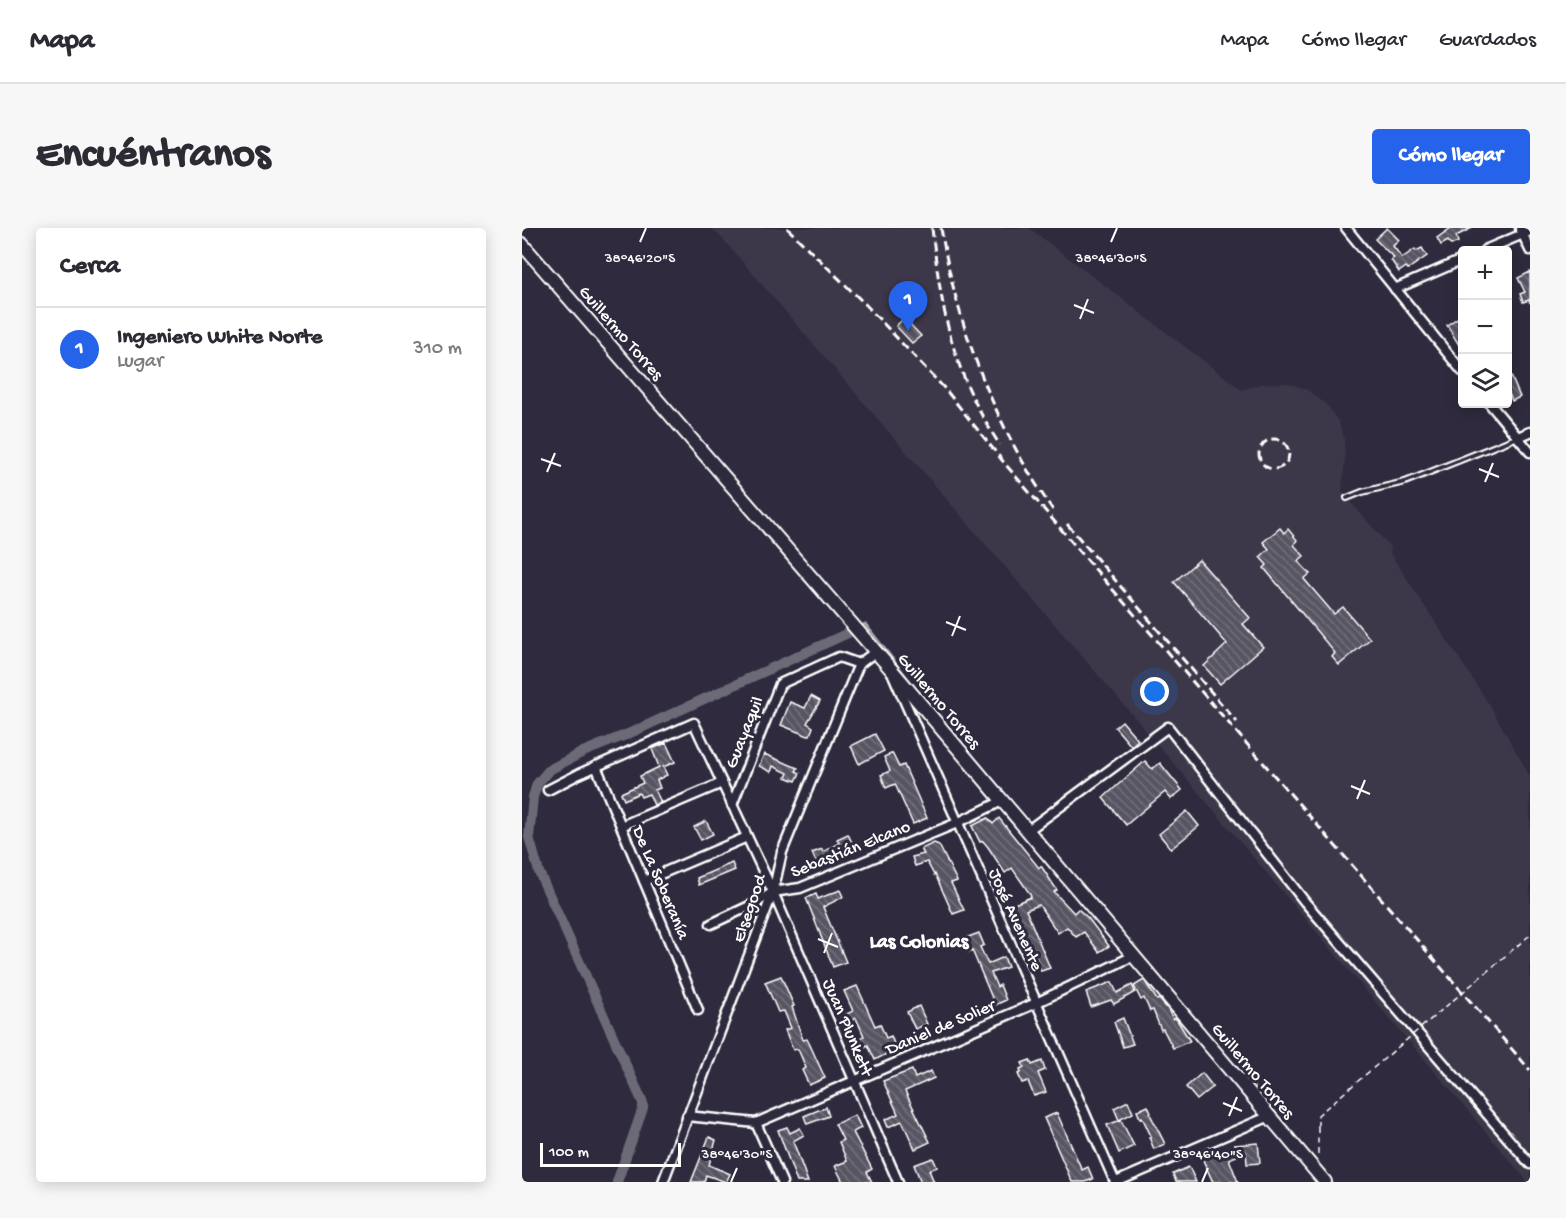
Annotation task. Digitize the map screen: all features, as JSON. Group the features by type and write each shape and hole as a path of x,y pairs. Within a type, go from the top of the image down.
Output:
{"main road":[{"name":"Guillermo Torres","path":"522,244 890,668 1325,1182"}],"street":[{"path":"1346,228 1458,366"},
{"path":"1493,246 1524,231 1530,250"},
{"path":"1395,289 1458,262"},
{"path":"1493,408 1530,452"},
{"path":"1518,437 1530,432"},
{"name":"Elsegood","path":"663,1182 773,892 782,852 859,664 875,651"},
{"name":"Guayaquil","path":"732,805 780,684 839,657 859,664"},
{"name":"José Avenente","path":"890,668 1116,1182"},
{"name":"Juan Plunkett","path":"596,766 694,723 773,892 898,1182"},
{"path":"1027,831 1168,727 1305,902 1530,1164"},
{"path":"549,790 596,766"},
{"name":"De La Soberanía","path":"596,766 698,1010"},
{"path":"621,826 722,783"},
{"name":"Sebastián Elcano","path":"711,924 756,903 773,892 800,888 957,823 1002,801"},
{"path":"644,881 747,837"},
{"name":"Daniel de Solier","path":"687,1116 756,1123 1036,1003 1133,956"},
{"path":"1116,1182 1270,1116"},
{"path":"756,1123 782,1182"}],"lane":[{"path":"1347,498 1405,482 1518,437"}],"path":[{"path":"1312,1166 1318,1159 1318,1115 1530,935"}],"shaded area":[{"path":"711,228 1029,228 1242,390 1259,384 1287,383 1306,389 1327,405 1338,421 1344,438 1342,492 1391,548 1390,553 1489,704 1530,776 1530,1182 1148,733"}],"building":[{"path":"1387,228 1399,240 1393,246 1402,258 1415,249 1416,251 1422,248 1427,256 1408,269 1406,267 1399,272 1391,260 1394,258 1375,239"},
{"path":"1451,228 1472,228 1456,236 1458,242 1451,245 1448,241 1441,245 1437,238"},
{"path":"1530,272 1530,303 1529,300 1523,302 1520,294 1525,292 1518,278"},
{"path":"904,318 921,336 912,343 896,326"},
{"path":"1458,318 1458,343 1447,325"},
{"path":"1512,378 1520,397 1512,401"},
{"path":"1280,528 1284,533 1288,529 1297,540 1294,545 1304,556 1298,561 1310,574 1304,579 1334,614 1343,607 1370,639 1339,665 1332,657 1335,653 1264,568 1267,565 1260,557 1269,549 1263,542"},
{"path":"1199,560 1250,618 1243,624 1263,647 1220,684 1204,666 1227,644 1174,582"},
{"path":"811,696 820,701 807,723 813,727 810,735 781,725 790,702 805,708"},
{"path":"1122,721 1138,740 1131,746 1115,727"},
{"path":"875,734 884,751 859,764 851,746"},
{"path":"666,743 675,762 663,767 667,775 657,780 660,788 655,790 661,802 654,805 649,794 641,797 639,793 624,800 621,793 643,783 640,776 659,767 652,749"},
{"path":"892,753 899,767 904,765 927,818 913,824 895,784 886,788 881,775 890,771 884,757"},
{"path":"764,754 798,768 796,771 800,773 796,781 786,777 788,773 773,766 771,772 759,766"},
{"path":"1145,761 1152,769 1160,763 1182,790 1171,799 1165,792 1126,825 1103,798"},
{"path":"1187,811 1199,826 1171,849 1159,834"},
{"path":"988,818 993,824 999,818 1039,868 1041,866 1057,890 1054,892 1074,913 1078,909 1088,918 1109,946 1099,952 1084,932 1076,937 1067,927 1058,933 1039,905 1026,910 1050,968 1041,971 1012,905 1031,897 1030,894 1012,868 1005,873 988,847 983,841 980,842 972,826"},
{"path":"706,821 713,834 701,840 694,827"},
{"path":"848,834 854,847 817,864 812,853 822,849 823,852 839,843 837,839"},
{"path":"934,843 939,845 957,881 951,883 964,910 953,914 927,862 915,866 912,857 924,854 921,849"},
{"path":"732,863 735,870 699,885 697,878"},
{"path":"840,890 843,897 823,907 846,962 833,967 806,898 816,894 818,899"},
{"path":"979,933 984,945 980,947 988,964 1004,957 1008,967 991,973 997,987 1000,985 1006,1000 995,1005 972,950 968,952 963,939"},
{"path":"781,976 794,1006 792,1007 803,1040 807,1039 825,1078 809,1085 802,1070 806,1068 798,1049 793,1050 785,1030 791,1028 784,1011 778,1012 765,982"},
{"path":"1144,980 1157,1000 1159,999 1167,1008 1173,1019 1177,1020 1190,1041 1173,1048 1163,1029 1161,1030 1153,1010 1150,1011 1144,998 1141,1000 1134,986"},
{"path":"1112,982 1117,993 1132,985 1135,992 1114,1004 1111,1000 1091,1007 1086,992"},
{"path":"857,986 875,1026 880,1024 886,1038 891,1036 896,1049 875,1060 868,1045 856,1051 851,1042 864,1036 856,1018 844,1024 841,1017 853,1011 844,991"},
{"path":"919,1006 927,1024 915,1029 907,1012"},
{"path":"1123,1018 1133,1044 1123,1047 1114,1022"},
{"path":"1030,1060 1032,1065 1042,1061 1045,1070 1038,1073 1046,1092 1034,1096 1028,1081 1022,1083 1018,1074 1024,1067 1022,1063"},
{"path":"912,1070 915,1078 931,1071 934,1078 905,1091 930,1142 915,1149 902,1121 888,1127 885,1120 898,1114 883,1081"},
{"path":"1202,1073 1213,1087 1197,1100 1186,1087"},
{"path":"1128,1101 1133,1113 1119,1120 1114,1108"},
{"path":"1148,1106 1165,1144 1154,1149 1149,1137 1151,1136 1137,1111"},
{"path":"826,1107 829,1116 807,1124 804,1116"},
{"path":"1057,1113 1082,1170 1088,1167 1093,1179 1085,1182 1072,1182 1044,1118"},
{"path":"855,1115 861,1128 853,1132 872,1169 867,1172 872,1182 843,1182 835,1166 847,1161 839,1142 843,1140 835,1124"},
{"path":"1121,1120 1134,1146 1119,1153 1107,1125"},
{"path":"787,1127 790,1133 800,1128 804,1135 793,1141 808,1182 797,1182 778,1130"},
{"path":"709,1137 716,1140 709,1165 730,1174 726,1182 706,1175 704,1182 691,1182"},
{"path":"1258,1143 1260,1163 1247,1164 1246,1152 1229,1159 1238,1182 1213,1182 1202,1158 1221,1151 1222,1155 1236,1148 1235,1145"},
{"path":"933,1158 937,1167 929,1170 934,1182 921,1182 914,1165"},
{"path":"1189,1167 1196,1182 1176,1182 1173,1174"}],"waterway":[{"path":"863,625 865,624 922,697"},
{"path":"617,1182 643,1103 539,872 529,837 533,797 537,784 549,770 583,752 628,734 848,633"}],"railway":[{"path":"787,228 865,304 945,389 1006,465 1101,576 1530,1070"},
{"path":"932,228 945,314 960,367 984,419 1000,445"},
{"path":"941,228 957,302 982,375 1014,445 1053,510"},
{"path":"1274,439 1280,440 1288,448 1289,454 1288,460 1280,468 1274,469 1268,468 1260,460 1259,454 1260,448 1268,440 1274,439"},
{"path":"1067,524 1237,722"}],"place":[{"name":"Ingeniero White Norte","path":"908,331"}],"district":[{"name":"Las Colonias","path":"919,940"}]}
